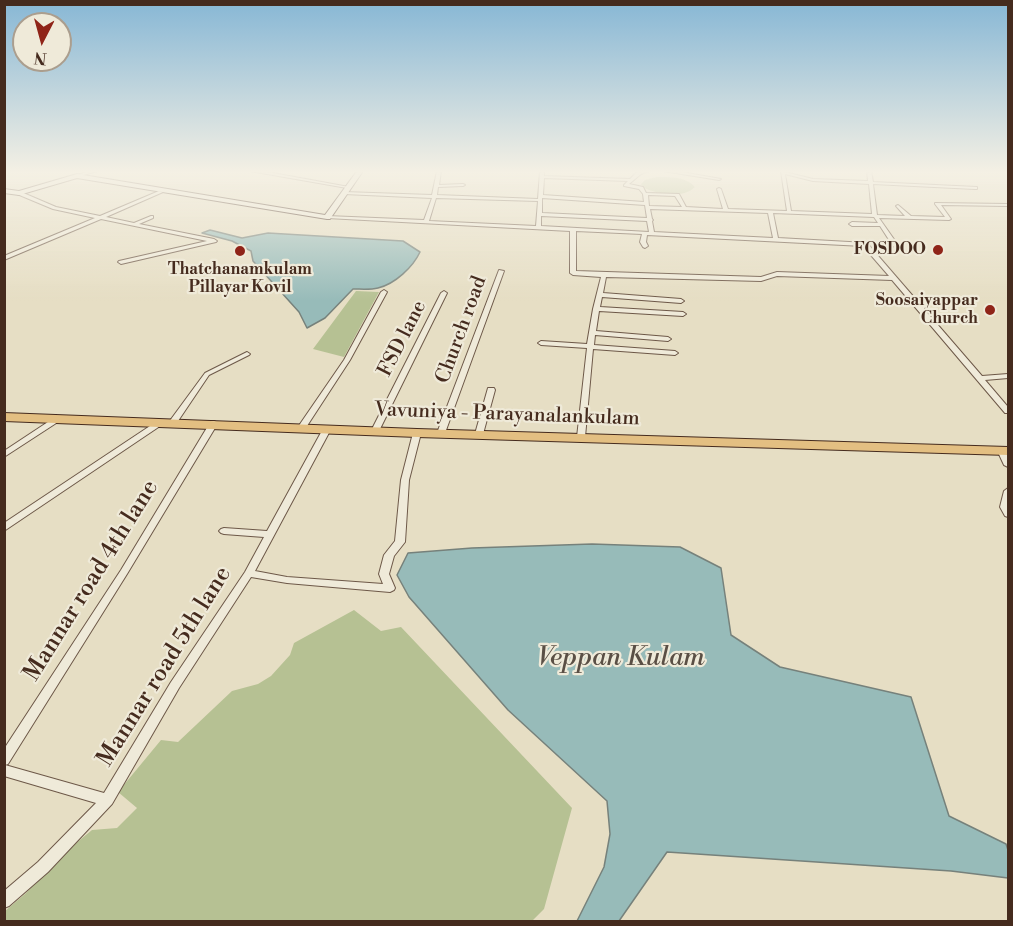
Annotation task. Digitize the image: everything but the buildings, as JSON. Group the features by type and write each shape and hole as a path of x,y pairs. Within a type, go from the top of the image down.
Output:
{"highway":[{"name":"Vavuniya - Parayanalankulam","path":"4,417 214,423 417,433 1005,451"}],"street":[{"path":"87,214 214,241 121,262"},
{"path":"4,258 108,214"},
{"path":"308,214 865,244 1008,411"},
{"path":"426,222 429,214"},
{"path":"538,228 540,214"},
{"path":"544,214 651,220"},
{"path":"649,214 652,234"},
{"path":"771,214 776,239"},
{"path":"831,214 836,224"},
{"path":"857,214 949,219 945,214"},
{"path":"875,215 895,245"},
{"path":"135,224 152,218"},
{"path":"852,224 882,225"},
{"path":"573,230 573,273 761,279 777,274 894,278"},
{"path":"645,234 643,242 645,246"},
{"name":"Church road","path":"441,433 501,271"},
{"path":"581,437 592,333 603,275"},
{"path":"302,427 347,360 384,292"},
{"name":"FSD lane","path":"375,431 444,293"},
{"path":"599,295 681,301"},
{"path":"596,309 683,314"},
{"path":"592,333 668,339"},
{"path":"542,343 675,353"},
{"path":"4,528 168,422 207,374 247,354"},
{"path":"980,378 1008,376"},
{"path":"479,434 491,390"},
{"path":"4,455 60,418"},
{"name":"Mannar road 4th lane","path":"4,760 124,572 214,423"},
{"name":"Mannar road 5th lane","path":"4,901 43,867 107,800 175,686 249,573 327,429"},
{"path":"249,573 287,579 390,588 384,574 389,555 400,542 405,480 417,433"},
{"path":"1005,451 1008,465"},
{"path":"1007,509 1008,491"},
{"path":"224,531 270,534"},
{"path":"4,770 107,800"}],"green space":[{"path":"356,291 379,292 344,357 313,349"},
{"path":"354,610 381,631 401,627 572,808 544,909 532,921 5,922 5,911 25,894 64,853 92,830 117,828 137,808 118,792 161,740 178,742 232,691 258,684 271,676 290,655 294,643"}],"water":[{"path":"210,230 242,238 268,233 403,241 420,252 408,269 397,279 378,288 353,289 325,318 307,328 299,312 253,261 251,251 232,241 202,233"},
{"name":"Veppan Kulam","path":"592,544 680,547 721,568 731,635 780,667 911,697 949,816 1006,844 1008,878 951,871 667,852 619,921 577,921 604,867 610,834 607,801 508,710 409,597 397,575 408,553 472,548"}],"place":[{"name":"FOSDOO","path":"938,250"},
{"name":"Thatchanamkulam Pillayar Kovil","path":"240,251"},
{"name":"Soosaiyappar Church","path":"990,310"}]}
